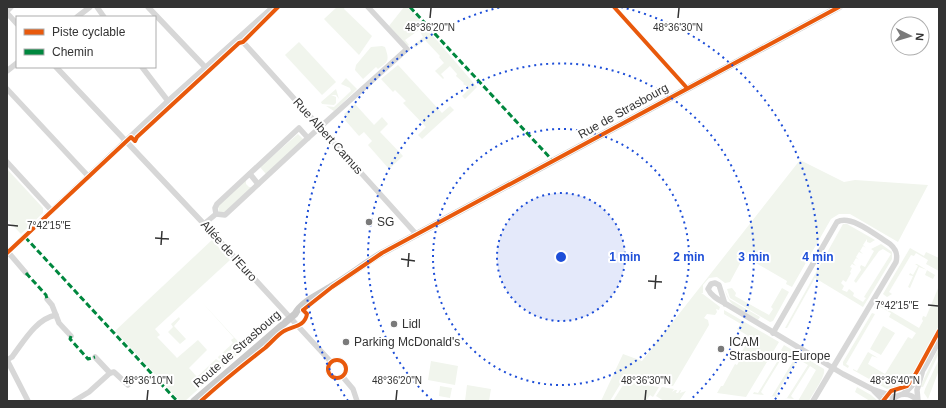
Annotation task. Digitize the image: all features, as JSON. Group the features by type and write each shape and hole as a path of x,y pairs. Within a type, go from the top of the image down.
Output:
{"main road":[{"name":"Rue de Strasbourg","path":"417,235 839,7"},
{"name":"Route de Strasbourg","path":"194,401 306,303 382,253 417,235"}],"street":[{"path":"12,7 7,12 16,23"},
{"path":"78,16 90,7"},
{"path":"97,7 103,16"},
{"path":"148,7 205,68"},
{"path":"26,273 7,253 168,102 273,7"},
{"path":"204,224 216,214 225,215 407,49 368,7"},
{"name":"Rue Albert Camus","path":"239,39 417,235"},
{"path":"7,71 16,64"},
{"name":"Allée de l'Euro","path":"57,68 292,316 331,362"},
{"path":"143,68 168,102"},
{"path":"7,89 89,177"},
{"path":"216,214 215,208 217,204 299,128 308,138"},
{"path":"7,162 52,212"},
{"path":"250,174 258,184"},
{"path":"773,333 832,227 842,219 852,221 895,248 897,255 896,262 813,401"},
{"path":"47,299 59,323 71,336"},
{"path":"725,304 833,368 893,399 903,394 911,387 939,341"},
{"path":"28,401 7,360 45,318 56,315"},
{"path":"95,357 110,373 114,372 128,385"},
{"name":"Allée de l'Euro","path":"331,362 337,360 344,364 345,369 342,376"},
{"name":"Allée de l'Euro","path":"331,362 328,370 330,375 335,378 342,376"},
{"path":"918,401 917,390 923,369"},
{"path":"74,401 89,392 110,373"},
{"name":"Allée de l'Euro","path":"342,376 353,389 357,401"},
{"path":"872,389 884,401"},
{"path":"903,394 911,395 918,401"}],"shaded area":[{"path":"337,7 345,7 344,9 372,36 359,55 324,19"},
{"path":"404,7 408,7 477,87 465,99 462,96 470,88 463,84 464,83 456,76 457,74 450,66 441,74 444,78 443,79 435,71 444,63 439,57 440,56 425,40 416,47 413,46 423,37 419,30 405,40 409,45 407,46 389,26"},
{"path":"299,42 336,82 322,95 285,55"},
{"path":"371,47 385,47 388,58 386,63 378,69 376,67 363,79 355,70 356,65"},
{"path":"398,65 442,113 450,106 454,110 422,139 418,135 426,127 403,103 406,101 395,90 393,92 381,79"},
{"path":"346,78 357,89 334,111 326,106 334,107 351,91 350,88 341,84"},
{"path":"336,89 339,99 336,95 331,95 336,97 336,103 334,105 322,104 321,102"},
{"path":"355,104 374,125 382,117 388,124 380,132 403,156 389,169 368,145 372,141 364,132 359,136 345,120 347,118 344,114"},
{"path":"298,134 303,139 302,142 266,174 260,167"},
{"path":"800,160 844,182 855,180 928,185 898,242 850,214 839,214 831,219 792,287 786,284 787,281 744,256 730,282 725,283 717,277 709,278 703,285 703,293 701,294 720,307 719,310 716,309 717,312 715,315 707,314 704,318 708,320 709,325 673,386 624,378 610,401 601,401 623,354 642,361"},
{"path":"7,169 43,208 43,213 21,234 7,219"},
{"path":"246,180 246,184 249,187 252,187 225,213 219,212 218,206"},
{"path":"843,224 847,224 875,240 870,243 867,242 867,239 863,245 866,248 863,246 860,251 863,254 859,252 856,257 859,260 856,258 853,263 856,266 852,264 850,267 852,268 851,273 846,282 843,280 841,283 844,286 842,290 847,292 849,289 854,293 853,296 863,302 866,298 864,297 891,254 883,249 879,251 856,283 854,281 861,270 861,265 865,267 874,251 871,249 881,244 892,252 892,259 863,307 815,278 787,328 785,328"},
{"path":"212,240 230,260 155,329 160,335 157,337 177,358 198,340 207,350 189,368 197,377 216,359 219,361 237,349 240,352 185,401 180,401 115,331"},
{"path":"910,248 924,256 926,252 939,258 939,271 926,264 928,260 916,253 914,256 911,255 889,292 892,294 887,297 883,294"},
{"path":"915,264 927,270 919,267 910,288 908,287 913,276 909,275 910,273 913,275 918,266"},
{"path":"927,270 935,275 933,279 925,275"},
{"path":"939,286 939,328 907,384 887,389 853,370 857,371 868,352 878,358 872,356 868,364 885,374 908,337 912,339 916,333 889,317 891,313 880,307 878,310 874,308 879,300 884,302 882,306 919,328 923,321 923,316 926,317"},
{"path":"732,288 736,293 735,296 769,315 773,309 771,307 782,288 789,292 773,321 770,322 730,298 727,289"},
{"path":"725,290 729,299 760,317 758,320 733,305 730,301 727,296"},
{"path":"200,300 244,348 241,351 236,346 219,359 218,357 233,343 231,340 234,338"},
{"path":"724,310 779,342 746,397 717,393 721,386 723,386 735,364 737,365 742,356 740,355 750,337 737,329 741,324 724,314"},
{"path":"872,313 875,314 846,364 849,366 848,368 843,365 843,362"},
{"path":"179,317 180,319 174,326 186,339 180,344 168,332 173,327 171,324"},
{"path":"883,326 895,333 881,355 870,349"},
{"path":"784,345 824,369 823,376 809,401 798,401 816,370 810,366 791,396 794,399 784,398 787,398 808,365 798,359 776,394 779,397 769,396 772,396 795,358 786,351 761,392 764,395 753,394 754,392 758,393 783,352 781,350"},
{"path":"939,347 939,353 923,387 920,387"},
{"path":"939,359 939,370 928,399 924,393 925,389"},
{"path":"431,361 458,366 455,385 428,380"},
{"path":"625,382 659,387 653,397 650,395 646,401 613,401"},
{"path":"467,385 491,389 489,401 465,401"},
{"path":"440,386 452,388 450,398 439,396"},
{"path":"662,387 674,389 672,392 677,390 676,393 680,390 680,393 686,391 679,401 664,401 656,396"},
{"path":"857,387 878,401 870,401 855,392"}],"marked path":[{"path":"410,7 553,161"},
{"path":"25,237 177,401"},
{"path":"26,273 46,295 47,299"},
{"path":"71,336 70,339 88,359 95,357"}],"cycle path":[{"path":"7,253 131,137 135,141 137,137 239,43 243,42 278,7"},
{"path":"614,7 687,88"},
{"path":"201,401 281,333 301,324 306,318 307,314 303,310 332,287 382,253 839,7"},
{"path":"883,401 891,391 907,386 915,375 939,331"},
{"path":"337,360 343,363 346,369 343,375 337,378 331,375 328,369 331,363 337,360"}],"place":[{"name":"SG","path":"369,222"},
{"name":"Lidl","path":"394,324"},
{"name":"Parking McDonald's","path":"346,342"},
{"name":"ICAM Strasbourg-Europe","path":"721,349"}]}
